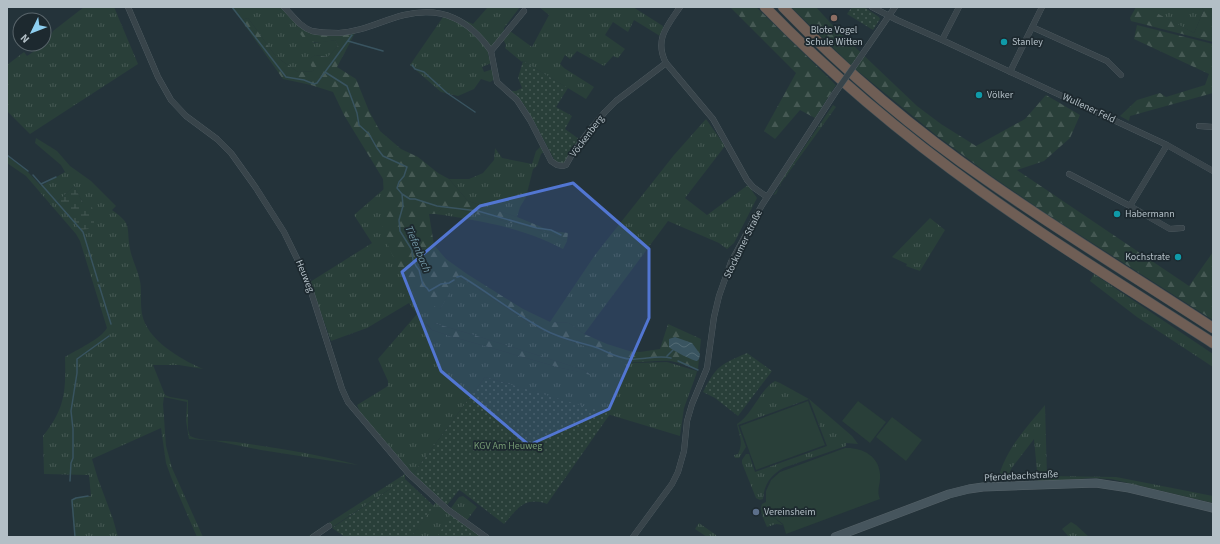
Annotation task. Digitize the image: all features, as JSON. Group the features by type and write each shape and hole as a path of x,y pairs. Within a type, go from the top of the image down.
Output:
{"highway":[{"path":"765,7 802,45 847,86 928,152 982,192 1038,230 1213,343"},
{"path":"783,7 854,76 932,140 986,180 1043,219 1213,328"}],"main road":[{"name":"Pferdebachstraße","path":"835,537 949,494 983,487 1096,483 1129,488 1213,508"}],"street":[{"name":"Heuweg","path":"128,7 158,77 171,100 186,116 217,139 231,153 256,188 284,232 307,279 342,389 348,402 409,474 447,509 486,537"},
{"name":"Vöckenberg","path":"284,7 305,28 321,33 354,32 404,15 421,12 440,13 456,18 470,26 491,51 497,82 517,100 530,120 551,161 557,166 566,165 578,146 605,112 616,101 666,63"},
{"path":"680,7 666,27 662,38 662,56 666,63 713,119 747,180 753,187 767,197"},
{"path":"872,7 889,16"},
{"name":"Stockumer Straße","path":"633,537 672,484 678,472 684,451 687,421 692,404 707,368 711,331 719,296 737,250 767,197 835,93 895,7"},
{"path":"942,40 959,7"},
{"path":"1010,72 1042,7"},
{"path":"491,51 524,11"},
{"name":"Wullener Feld","path":"889,16 1167,145 1213,171"},
{"path":"1032,27 1107,61 1121,75"},
{"path":"1199,126 1213,127"},
{"path":"1130,206 1167,145"},
{"path":"1069,174 1170,228 1182,228"},
{"path":"313,537 330,526"}],"highlighted area":[{"path":"573,183 649,249 649,318 609,409 529,445 441,371 402,272 480,206"}],"green space":[{"path":"84,7 114,7 138,64 30,134 7,111 7,65 24,52 27,56 33,52 52,52 53,31"},
{"path":"231,7 287,7 300,21 296,27 314,43 335,40 338,46 328,57 315,55 309,60 314,71 298,72 274,54 248,18 241,20"},
{"path":"488,7 520,7 504,28 504,34 491,48 488,54 491,63 482,67 484,72 493,69 495,79 490,82 481,79 474,89 458,96 441,92 410,65 443,17 455,16 473,24"},
{"path":"539,7 633,7 663,26 663,29 660,36 634,20 628,32 613,22 605,35 625,49 618,58 613,56 604,66 577,51 570,59 565,55 560,64 594,87 586,99 523,61 522,62 505,48 506,45 503,39 510,31 532,47 549,15"},
{"path":"730,7 756,7 836,85 815,118 800,110 775,139 764,131 796,73"},
{"path":"791,7 816,7 835,28 917,106 941,124 976,146 1025,119 1046,95 1080,115 1070,138 1044,161 1017,170 1189,286 1213,252 1213,320 1047,214 990,175 936,135 853,67"},
{"path":"852,7 864,7 879,17 880,19 873,30 847,14"},
{"path":"1136,7 1150,7 1149,9 1194,33 1204,10 1201,7 1213,7 1213,42 1131,21 1130,18"},
{"path":"1150,7 1201,7 1204,10 1194,33 1148,9"},
{"path":"248,18 274,54 298,72 314,71 308,60 315,55 328,57 338,46 335,40 322,42 308,41 296,27 298,26 313,34 355,33 337,67 356,79 369,111 380,131 401,149 418,157 438,173 449,179 468,201 517,217 551,231 568,233 567,241 550,233 445,206 435,214 429,214 434,245 446,259 523,309 550,322 569,323 584,334 607,344 629,351 640,352 660,349 668,324 701,339 698,369 671,361 626,362 609,357 602,352 540,330 461,278 458,279 440,309 416,297 402,276 382,232 384,198 383,179 344,115 333,92 311,85 283,79 241,20"},
{"path":"1137,25 1213,44 1213,93 1130,116 1129,121 1120,116 1137,100 1160,93 1166,97 1205,85 1209,74 1134,39"},
{"path":"523,61 568,88 556,107 572,116 565,129 579,139 565,162 562,164 555,161 523,103 510,91 516,91 522,88 518,78"},
{"path":"833,105 836,107 781,183 780,185 779,184"},
{"path":"706,119 725,146 685,198 707,215 748,185 757,198 734,243 727,249 719,243 668,221 584,334 569,323 550,322 595,255 674,155"},
{"path":"36,138 57,151 70,166 91,181 116,206 112,210 126,223 131,253 140,281 141,310 145,323 150,332 166,348 184,360 203,369 179,365 153,365 165,395 188,400 188,430 190,436 200,439 236,442 297,452 358,465 261,450 216,441 189,439 186,421 187,402 164,397 163,404 166,446 172,468 203,537 197,537 171,477 166,463 161,428 92,459 118,537 75,537 71,500 76,497 91,496 89,475 44,474 43,436 56,417 63,399 65,357 94,340 107,328 80,241 76,234 26,176 7,163 7,156 27,171 41,186 65,172 61,165 35,143","holes":["74,186 83,203 56,203"]},
{"path":"542,145 545,151 541,154 537,166 533,169 526,197 520,207 517,217 468,201 449,179 469,179 483,173 494,160 495,148 502,158 532,164 536,151"},
{"path":"74,186 83,203 92,207 94,223 88,229 81,230 56,203"},
{"path":"384,189 384,198 440,309 458,278 461,278 540,330 550,334 634,363 667,362 697,371 684,408 680,436 485,377 413,474 360,412 357,405 388,386 388,381 378,359 417,314 409,303 367,328 331,341 310,282 372,243 354,215","holes":["434,323 584,370 590,374 561,368 450,336 432,330 426,324"]},
{"path":"445,206 550,233 567,241 563,249 517,230 468,219 435,214"},
{"path":"930,218 945,230 920,271 906,266 907,264 892,257"},
{"path":"1094,274 1213,354 1213,367 1137,317 1090,281"},
{"path":"426,323 434,323 584,370 591,375 561,368 450,336 432,330"},
{"path":"747,353 772,371 738,416 715,398 703,392 712,376 720,367 725,363"},
{"name":"KGV Am Heuweg","path":"485,377 610,414 547,504 533,502 522,505 504,524 459,490 447,505 413,474"},
{"path":"775,381 809,399 738,425 746,447 739,458 735,458 734,455 738,454 741,446 737,424 747,414 765,389"},
{"path":"809,399 852,436 858,444 846,443 846,446 783,468 769,480 763,499 760,500 756,498 742,463 742,460 746,454 749,454 755,472 827,446"},
{"path":"808,401 825,445 756,470 740,426"},
{"path":"858,401 886,422 870,443 842,421"},
{"path":"1045,405 1047,476 1116,477 1213,496 1213,503 1111,479 1092,478 1038,482 1034,439 1011,469 1009,479 998,480 1005,459 1011,449"},
{"path":"892,417 922,440 906,461 876,437"},
{"path":"845,448 863,451 876,462 880,474 878,492 880,499 786,534 783,524 772,516 766,505 766,491 771,480 780,472"},
{"path":"405,474 405,479 319,536 317,532 310,537 307,537"},
{"path":"405,479 434,506 411,537 345,537 332,528"},
{"path":"463,496 477,507 467,520 451,508 459,497"},
{"path":"436,502 454,517 441,537 411,537"},
{"path":"766,502 772,516 783,525 776,524 767,527 761,509 762,504"},
{"path":"451,514 482,537 437,537"},
{"path":"1071,522 1089,537 1069,537 1062,529"},
{"path":"699,523 717,537 707,537 695,529"}],"water":[{"path":"675,337 692,343 700,354 697,361 669,347 669,339"}],"waterway":[{"name":"Tiefenbach","path":"232,7 286,77 304,80 314,84 317,83 325,72 347,86 357,113 359,125 369,134 383,156 407,167 397,188 402,194 403,206 399,220 400,231 412,250 413,260 419,270 423,285 429,291 441,284 449,283 454,280"},
{"path":"325,72 352,35"},
{"path":"348,41 383,51"},
{"path":"412,65 415,69 424,72 447,93 475,112"},
{"path":"7,155 28,171"},
{"path":"33,175 83,232 98,281"},
{"path":"41,184 56,177"},
{"path":"402,194 410,199 415,199 437,206 478,211 537,228 551,230 561,235"},
{"name":"Tiefenbach","path":"457,277 461,276 522,317 556,335 598,348 626,359 658,357 671,358"},
{"path":"99,285 111,324"},
{"path":"70,481 71,463 73,458 73,429 71,411 77,373 77,359 109,336"},
{"path":"667,356 673,350"},
{"name":"Tiefenbach","path":"678,361 698,370"},
{"path":"75,537 72,500 88,496"}],"place":[{"name":"Blote Vogel Schule Witten","path":"834,18"},
{"name":"Stanley","path":"1004,42"},
{"name":"Völker","path":"979,95"},
{"name":"Habermann","path":"1117,214"},
{"name":"Kochstrate","path":"1178,257"},
{"name":"Vereinsheim","path":"756,512"}]}
